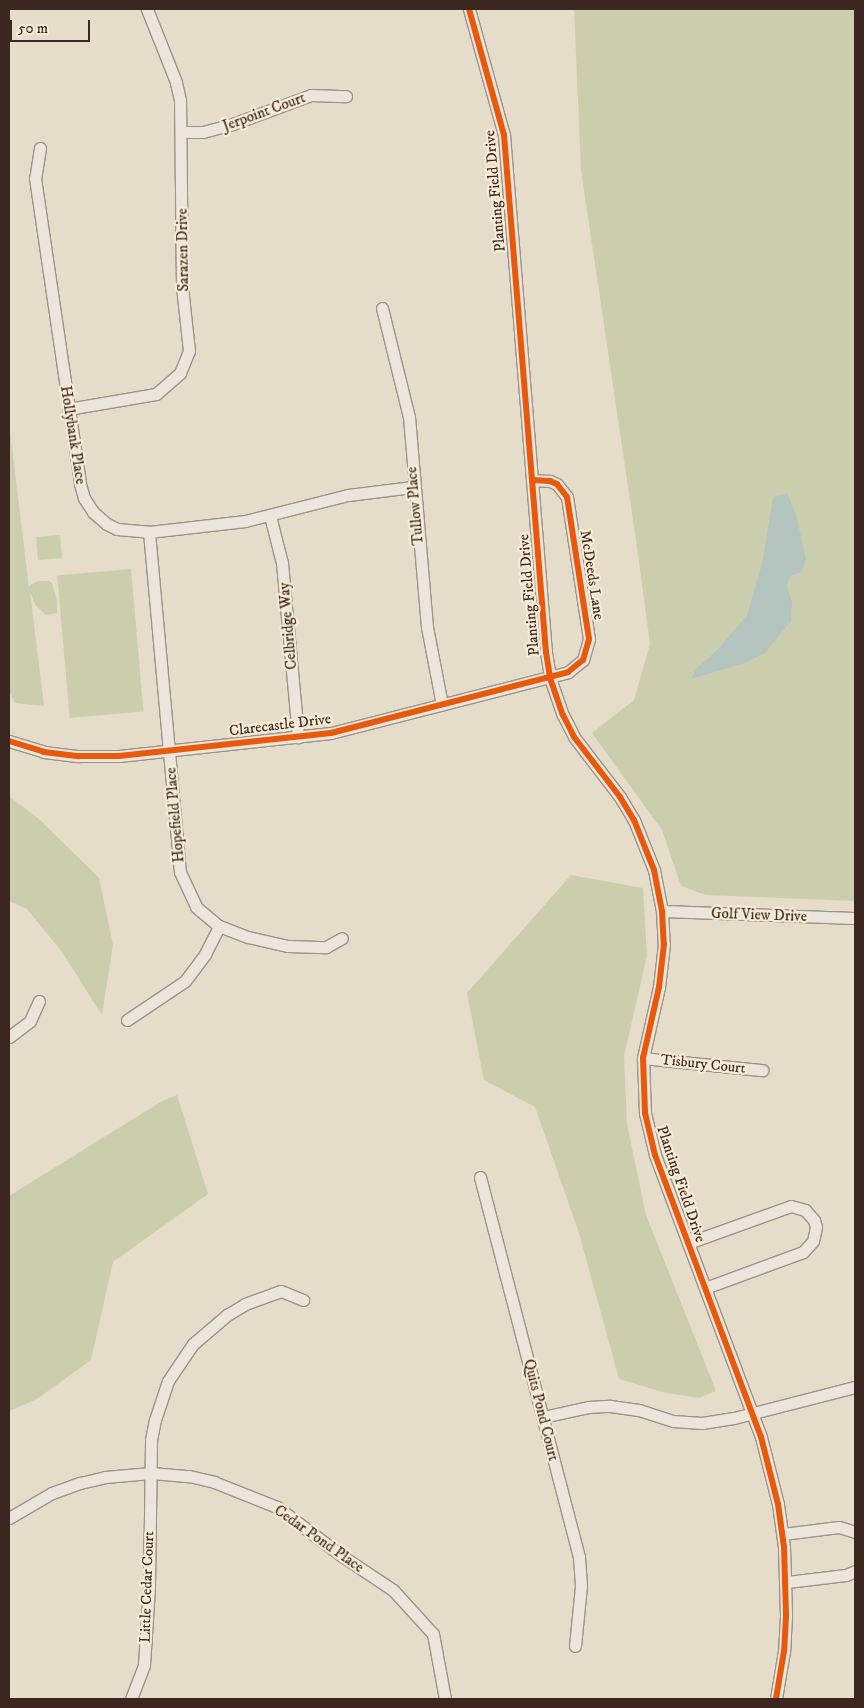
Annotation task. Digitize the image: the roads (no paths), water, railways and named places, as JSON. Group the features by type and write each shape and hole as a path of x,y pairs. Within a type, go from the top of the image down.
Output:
{"street":[{"name":"Sarazen Drive","path":"68,409 156,394 174,380 186,362 189,339 182,286 182,132 180,100 176,82 147,9"},
{"name":"Planting Field Drive","path":"471,10 504,134 546,652 550,678 563,715 574,737 620,797 640,832 654,870 662,911 662,966 643,1058 643,1091 649,1134 752,1413 771,1470 783,1534 787,1582 784,1651 776,1699"},
{"name":"Jerpoint Court","path":"182,132 202,132 230,125 311,95 346,96"},
{"name":"Hollybank Place","path":"40,148 35,178 80,484 88,506 107,524 129,531 150,532 227,524 270,516 348,495 413,486"},
{"name":"Tullow Place","path":"382,308 409,416 413,486 427,627 442,705"},
{"name":"McDeeds Lane","path":"532,480 550,481 557,484 568,497 589,634 587,650 583,660 568,672 550,678"},
{"name":"Celbridge Way","path":"270,516 282,563 298,737"},
{"name":"Hopefield Place","path":"150,532 180,872 196,907 219,926 248,937 288,946 326,947 342,938"},
{"name":"Clarecastle Drive","path":"9,741 44,752 79,756 118,756 298,737 331,733 550,678"},
{"name":"Golf View Drive","path":"662,911 855,918"},
{"path":"127,1020 185,982 205,954 219,926"},
{"path":"9,1037 30,1021 39,1001"},
{"name":"Tisbury Court","path":"643,1058 762,1070"},
{"name":"Quits Pond Court","path":"480,1177 580,1564 581,1586 575,1646"},
{"path":"688,1243 791,1206 805,1210 814,1220 816,1228 813,1242 803,1252 705,1288"},
{"name":"Little Cedar Court","path":"131,1699 144,1665 149,1587 151,1440 160,1400 172,1374 193,1344 227,1315 264,1296 281,1291 302,1300"},
{"path":"543,1417 588,1407 610,1406 638,1410 688,1423 721,1421 855,1387"},
{"name":"Cedar Pond Place","path":"9,1518 52,1494 80,1483 119,1475 151,1473 189,1476 214,1482 278,1507 342,1556 393,1590 433,1634 445,1699"},
{"path":"783,1534 839,1527 846,1527 855,1532"},
{"path":"787,1582 846,1575 855,1570"}]}
